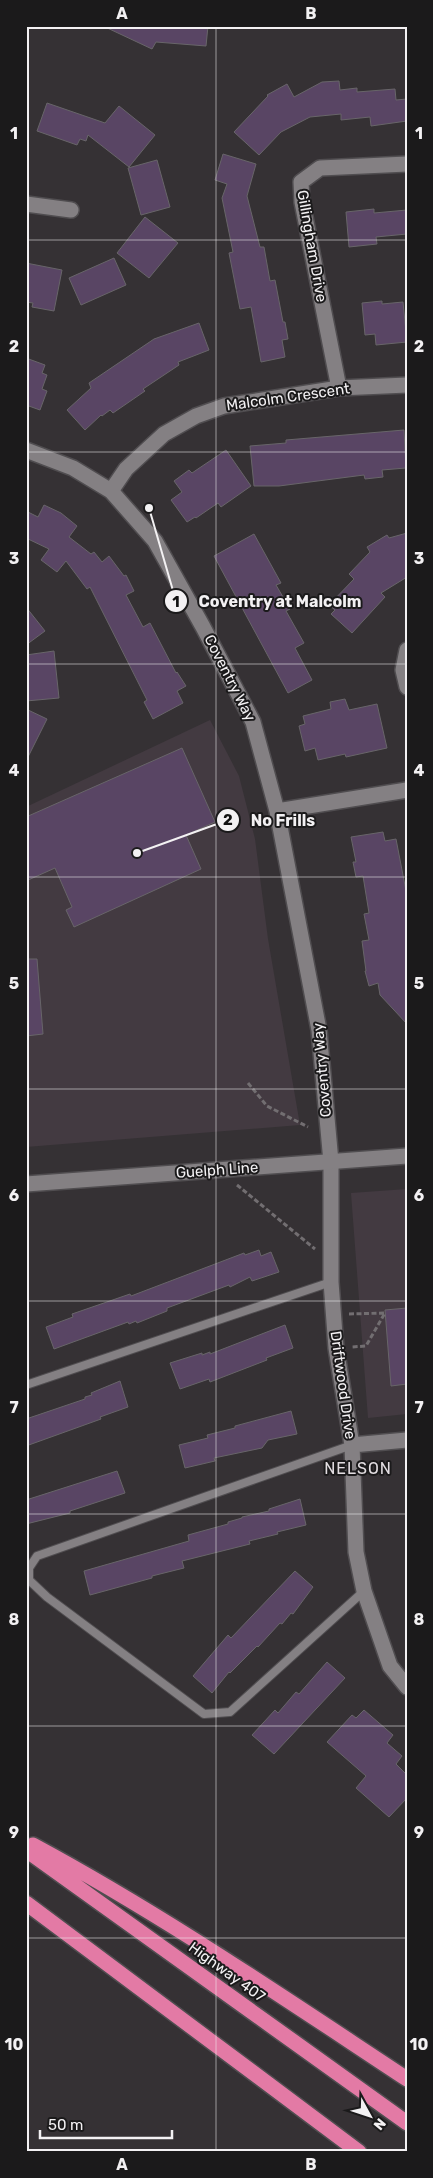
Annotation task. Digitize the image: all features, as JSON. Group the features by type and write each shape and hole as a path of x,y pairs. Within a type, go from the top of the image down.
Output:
{"highway":[{"path":"26,1842 87,1874 177,1928 407,2079"},
{"name":"Highway 407","path":"26,1850 407,2124"},
{"path":"26,1903 358,2152"}],"street":[{"name":"Gillingham Drive","path":"339,388 302,202 301,182 320,168 407,164"},
{"path":"26,204 71,210"},
{"name":"Malcolm Crescent","path":"110,491 126,469 164,434 196,416 224,406 339,388 407,385"},
{"name":"Coventry Way","path":"26,450 73,468 110,491 155,541 203,626 253,722 277,811 316,1005 331,1162"},
{"path":"407,650 403,670 407,686"},
{"path":"277,811 407,790"},
{"name":"Guelph Line","path":"26,1184 407,1156"},
{"name":"Driftwood Drive","path":"331,1162 331,1282 336,1348 352,1445 356,1552 364,1592 390,1666 407,1687"},
{"path":"352,1445 407,1440"}],"lane":[{"path":"28,1381 331,1282"},
{"path":"352,1445 37,1556 29,1568 29,1580 47,1598 204,1714 230,1712 364,1592"}],"path":[{"path":"248,1083 266,1106 308,1127"},
{"path":"218,1170 331,1262"},
{"path":"334,1315 385,1312 366,1346 336,1348"}],"shaded area":[{"path":"210,720 239,776 255,839 268,939 300,1125 26,1147 26,807"},
{"path":"407,1189 407,1414 368,1418 351,1193"}],"building":[{"path":"103,26 208,26 206,46 156,42 152,49"},
{"path":"339,81 340,90 357,88 357,92 395,89 396,100 407,99 407,121 371,126 370,117 341,120 341,114 310,117 281,132 259,155 234,132 267,95 287,84 294,97 322,82"},
{"path":"47,103 105,123 119,106 155,135 129,167 88,135 86,141 80,139 77,145 37,131"},
{"path":"223,154 256,164 247,196 260,247 264,247 270,281 275,280 283,322 285,322 288,339 282,340 285,357 261,362 251,307 240,309 229,253 233,252 222,198 227,184 215,180"},
{"path":"157,160 170,207 141,215 128,168"},
{"path":"374,209 374,213 407,210 407,234 376,237 377,244 349,247 346,212"},
{"path":"145,217 178,243 149,278 117,253"},
{"path":"114,258 126,285 81,305 69,278"},
{"path":"26,263 62,270 54,311 32,307 33,303 26,302"},
{"path":"382,301 382,304 403,302 407,342 376,345 375,334 365,335 362,303"},
{"path":"199,323 209,350 178,362 179,365 143,389 145,391 113,413 110,410 101,415 85,430 67,410 91,388 89,383 154,339"},
{"path":"26,358 45,365 42,373 47,375 42,389 47,391 40,410 26,405"},
{"path":"404,430 406,468 382,470 383,477 365,479 364,475 279,486 254,486 250,446 286,443 286,440"},
{"path":"226,450 251,486 221,507 218,503 187,522 171,500 182,492 174,481 189,470 192,473"},
{"path":"44,505 61,513 77,526 69,537 91,554 94,552 102,562 109,556 124,576 126,575 134,591 126,595 143,627 150,623 176,673 186,686 177,691 183,703 153,719 144,702 147,700 90,587 87,589 66,561 57,572 41,560 49,549 26,538 26,511 38,517"},
{"path":"407,533 407,577 381,593 385,597 352,633 331,614 335,610 329,605 354,579 349,574 370,552 367,547 387,535 389,538"},
{"path":"254,534 281,583 276,585 290,609 286,611 304,643 295,648 312,680 288,693 214,556"},
{"path":"26,607 45,631 26,645"},
{"path":"54,651 59,698 26,701 26,655"},
{"path":"345,699 349,710 377,704 387,748 346,757 345,754 318,760 315,748 305,751 299,726 305,724 303,716 331,709 330,702"},
{"path":"26,709 47,719 26,761"},
{"path":"182,748 215,822 186,835 201,869 74,927 66,910 72,907 55,868 26,881 26,817"},
{"path":"383,832 385,841 396,839 407,896 407,1024 380,995 378,983 369,986 365,971 362,941 369,940 364,914 369,913 363,876 356,877 353,862 356,862 351,837"},
{"path":"26,959 37,959 43,1034 26,1036"},
{"path":"259,1250 261,1256 271,1252 279,1272 252,1281 250,1277 230,1287 229,1285 167,1308 167,1311 137,1323 136,1321 129,1324 128,1322 54,1349 46,1327 73,1317 72,1314 130,1294 131,1296 244,1253 245,1255"},
{"path":"407,1308 407,1384 391,1386 385,1310"},
{"path":"285,1325 293,1348 210,1382 209,1379 180,1389 170,1363 202,1353 202,1355 210,1352 210,1354"},
{"path":"120,1381 128,1407 100,1417 101,1419 26,1446 26,1419 85,1399 85,1397 92,1395 91,1393"},
{"path":"291,1411 297,1434 268,1440 262,1448 214,1458 215,1461 185,1468 179,1445 208,1438 207,1435 235,1428 235,1426"},
{"path":"117,1471 125,1493 70,1511 70,1513 26,1524 26,1500"},
{"path":"300,1499 306,1525 249,1541 250,1544 182,1561 184,1568 90,1595 84,1571 189,1541 188,1535 228,1524 228,1522 242,1517 269,1511 269,1509"},
{"path":"295,1571 313,1587 293,1614 291,1613 258,1647 229,1672 212,1693 193,1676 228,1635 231,1638"},
{"path":"327,1662 345,1678 274,1754 252,1735 275,1710 278,1713 296,1692 299,1694"},
{"path":"364,1710 393,1735 387,1743 402,1756 396,1764 407,1775 407,1798 389,1817 356,1788 366,1776 327,1742 352,1715 356,1718"}],"place":[{"name":"Coventry at Malcolm","path":"149,508"},
{"name":"No Frills","path":"137,853"}],"district":[{"name":"NELSON","path":"358,1468"}]}
